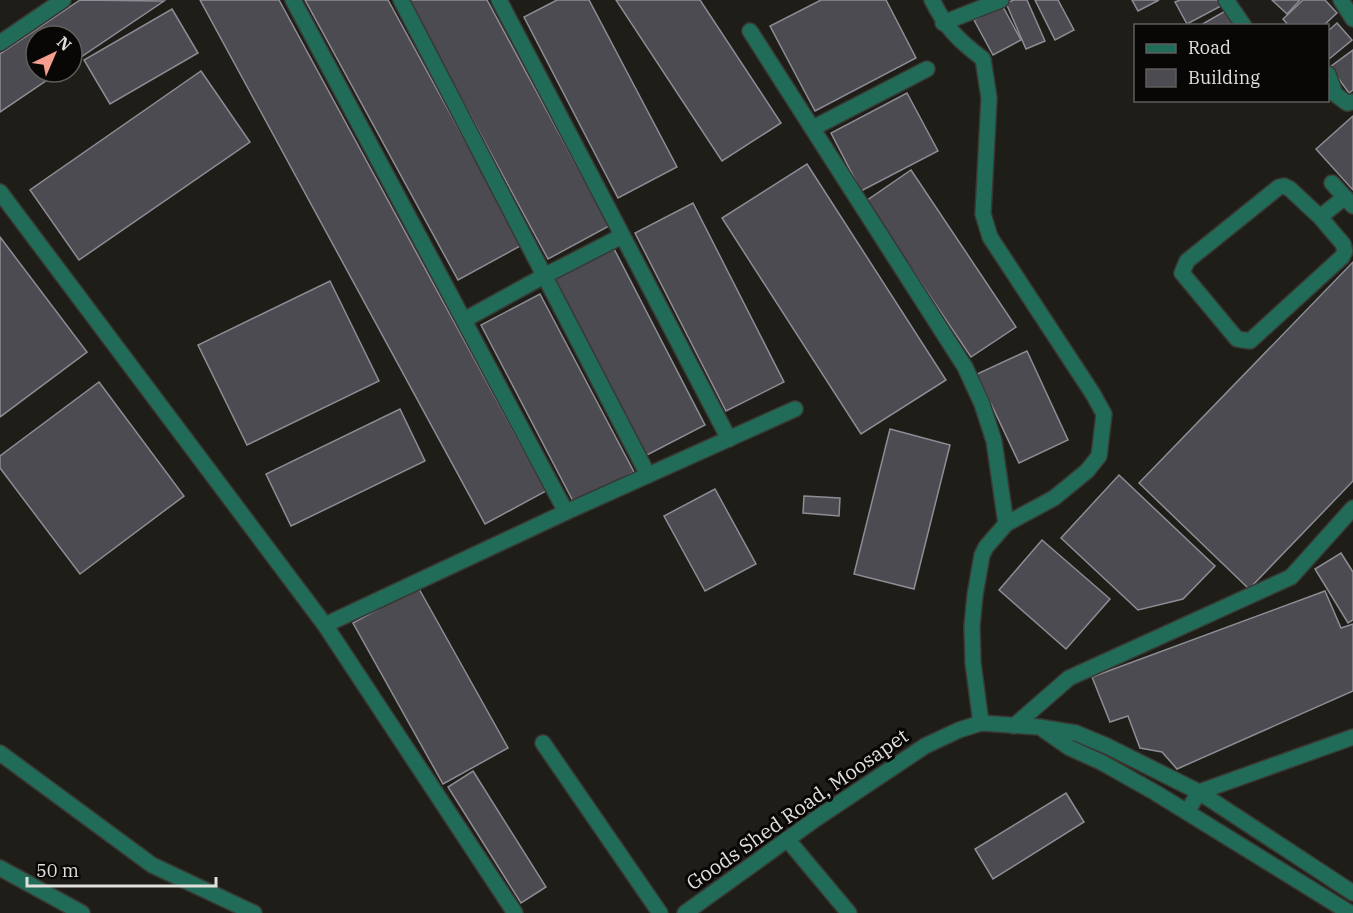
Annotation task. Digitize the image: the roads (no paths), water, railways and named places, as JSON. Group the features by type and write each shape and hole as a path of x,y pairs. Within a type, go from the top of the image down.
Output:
{"street":[{"path":"0,43 63,0"},
{"path":"293,0 566,512"},
{"path":"401,0 648,476"},
{"path":"499,0 729,439"},
{"path":"932,0 944,23 983,59 989,98 983,214 990,237 1104,414 1099,456 1087,471 1054,498 1006,524 982,555 972,626 973,663 981,723"},
{"path":"944,23 1001,0"},
{"path":"1226,0 1243,24"},
{"path":"1341,0 1353,19"},
{"path":"750,31 965,367 982,404 994,441 1006,524"},
{"path":"813,128 927,69"},
{"path":"1329,77 1335,94 1347,104 1353,102"},
{"path":"1320,218 1349,201 1332,183"},
{"path":"1284,186 1290,189 1320,218 1343,243 1346,251 1250,341 1238,339 1182,273 1186,261 1279,187 1284,186"},
{"path":"0,192 325,625 515,913"},
{"path":"464,320 622,236"},
{"path":"325,625 566,512 795,409"},
{"path":"1014,726 1069,678 1291,577 1353,508"},
{"name":"Goods Shed Road, Moosapet","path":"685,913 787,839 924,746 981,723 1039,726 1076,733 1199,792 1353,893"},
{"path":"1039,726 1070,748 1101,762 1187,812 1350,913"},
{"path":"1187,812 1199,792 1353,737"},
{"path":"543,743 660,913"},
{"path":"0,753 152,865 254,913"},
{"path":"787,839 849,913"},
{"path":"0,868 82,913"}]}
